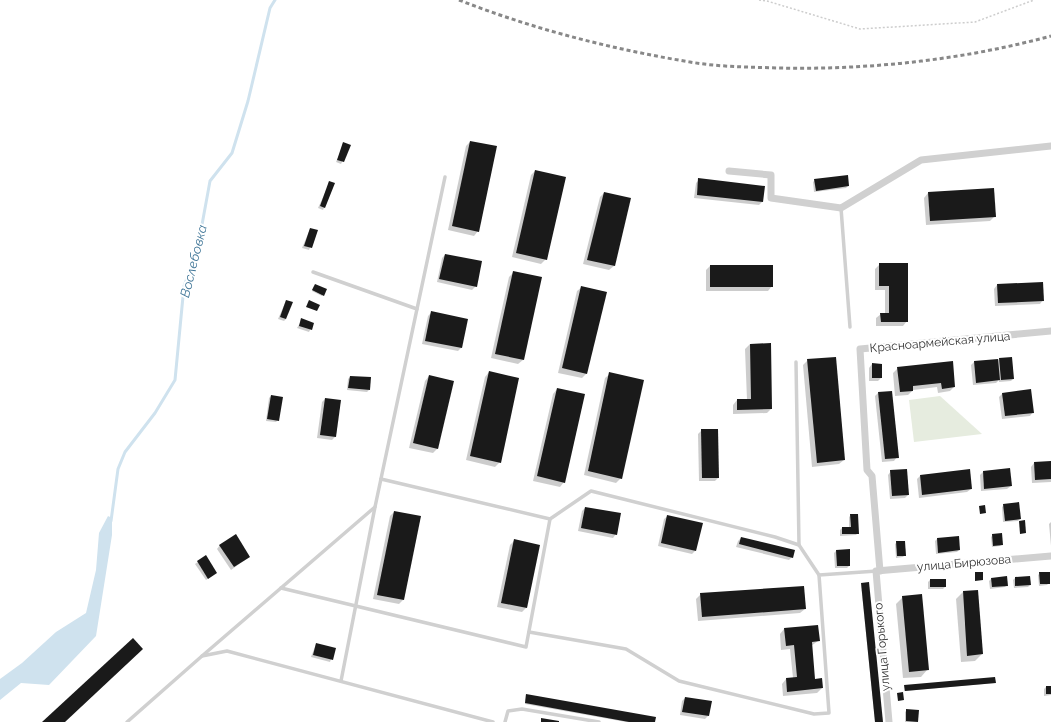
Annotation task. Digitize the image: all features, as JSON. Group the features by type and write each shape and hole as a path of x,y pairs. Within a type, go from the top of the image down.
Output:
{"street":[{"path":"729,171 771,176 771,198 841,208 921,160 1051,146"},
{"name":"Красноармейская улица","path":"878,571 872,476 867,470 860,349 1051,331"},
{"name":"улица Бирюзова","path":"878,571 1051,556"},
{"name":"улица Горького","path":"878,571 889,722"}],"lane":[{"path":"341,681 375,507 445,177"},
{"path":"841,208 850,327"},
{"path":"313,272 417,309"},
{"path":"529,632 626,649 679,681 814,714 829,713 819,575 799,545 796,362"},
{"path":"381,480 550,519"},
{"path":"281,588 526,647 550,519 591,492 775,537 799,545"},
{"path":"127,722 375,507"},
{"path":"819,575 878,571"},
{"path":"202,656 227,651 493,722"},
{"path":"505,722 508,711 522,709 599,722"}],"path":[{"path":"759,0 767,1 860,29 975,22 1034,0"}],"shaded area":[{"path":"940,396 982,434 914,442 909,400"}],"water":[{"path":"108,516 112,518 112,535 96,636 49,685 21,683 0,700 0,679 22,663 56,632 86,613 96,570 99,533"}],"building":[{"path":"470,141 497,146 479,232 452,226"},
{"path":"343,142 351,145 344,162 337,160"},
{"path":"535,170 566,177 547,260 516,253"},
{"path":"848,175 849,186 816,191 814,179"},
{"path":"698,178 765,186 763,202 697,195"},
{"path":"329,181 335,183 325,208 320,206"},
{"path":"994,188 996,217 930,221 928,192"},
{"path":"604,192 631,198 615,266 587,260"},
{"path":"310,228 318,230 312,248 304,246"},
{"path":"445,254 482,261 477,287 439,279"},
{"path":"879,263 908,263 908,322 881,322 880,313 889,313 889,286 879,286"},
{"path":"710,265 773,265 773,287 710,287"},
{"path":"513,271 542,277 524,360 495,354"},
{"path":"1043,282 1044,301 998,303 997,284"},
{"path":"315,284 327,289 324,296 312,290"},
{"path":"581,286 607,292 587,374 562,368"},
{"path":"286,300 293,302 286,319 280,317"},
{"path":"309,300 320,305 317,311 306,307"},
{"path":"431,311 468,319 462,348 425,341"},
{"path":"301,318 314,323 312,330 299,326"},
{"path":"771,343 772,409 737,410 737,399 751,399 750,344"},
{"path":"836,357 845,460 817,463 807,359"},
{"path":"1012,357 1014,379 1001,380 999,358"},
{"path":"998,359 1000,380 976,383 974,361"},
{"path":"953,361 955,387 942,389 941,383 913,386 913,391 900,392 897,367"},
{"path":"872,363 882,364 882,378 872,378"},
{"path":"489,371 519,378 501,463 470,456"},
{"path":"609,372 644,380 622,479 588,471"},
{"path":"429,375 454,381 438,449 413,443"},
{"path":"350,376 371,377 370,390 348,388"},
{"path":"557,388 585,394 565,483 537,476"},
{"path":"1031,389 1034,413 1005,416 1002,393"},
{"path":"892,391 899,458 885,459 878,392"},
{"path":"271,395 283,397 279,421 267,419"},
{"path":"325,398 341,400 336,437 320,435"},
{"path":"701,429 718,429 719,478 702,478"},
{"path":"1051,461 1051,479 1035,480 1034,462"},
{"path":"1010,468 1012,486 984,489 983,471"},
{"path":"907,469 909,495 892,496 890,470"},
{"path":"970,469 972,489 922,495 920,475"},
{"path":"1019,502 1021,519 1005,521 1003,504"},
{"path":"985,505 986,513 980,514 979,506"},
{"path":"585,507 621,513 617,535 581,528"},
{"path":"394,511 421,516 404,600 377,595"},
{"path":"850,514 858,514 859,534 842,534 842,527 851,527"},
{"path":"667,515 703,523 696,551 661,543"},
{"path":"1025,520 1026,533 1020,534 1019,521"},
{"path":"1002,533 1003,545 993,546 992,534"},
{"path":"236,534 250,557 234,567 219,545"},
{"path":"959,536 960,550 938,553 937,538"},
{"path":"741,537 795,550 793,558 739,544"},
{"path":"514,539 540,545 527,608 501,603"},
{"path":"896,541 905,541 906,556 897,556"},
{"path":"850,549 850,566 837,566 836,550"},
{"path":"206,555 217,573 208,579 197,561"},
{"path":"975,572 983,572 983,580 975,581"},
{"path":"1039,572 1050,572 1050,584 1040,584"},
{"path":"1007,576 1008,586 992,587 991,578"},
{"path":"1030,576 1031,585 1015,586 1015,577"},
{"path":"930,579 946,579 946,587 930,587"},
{"path":"869,582 883,722 875,722 861,583"},
{"path":"804,586 806,609 702,617 700,593"},
{"path":"978,590 983,654 967,656 963,591"},
{"path":"922,594 929,670 909,672 902,596"},
{"path":"818,625 820,641 812,642 815,679 822,678 823,688 787,692 786,678 797,677 794,645 786,646 784,628"},
{"path":"133,638 143,649 65,722 42,722"},
{"path":"316,643 336,648 333,660 313,655"},
{"path":"995,677 996,683 905,691 904,685"},
{"path":"1046,686 1051,686 1051,694 1046,694"},
{"path":"903,692 904,700 898,701 897,693"},
{"path":"526,694 656,717 655,722 629,722 525,703"},
{"path":"685,697 712,701 709,716 682,712"},
{"path":"906,709 919,710 918,722 906,721"},
{"path":"541,718 559,721 559,722 541,722"}],"waterway":[{"name":"Вослебовка","path":"111,521 118,469 125,452 155,413 175,380 184,286 197,252 210,181 232,153 248,101 270,8 275,0"}],"railway":[{"path":"459,0 515,20 573,37 660,57 712,65 778,68 881,65 950,57 1051,36"}]}
